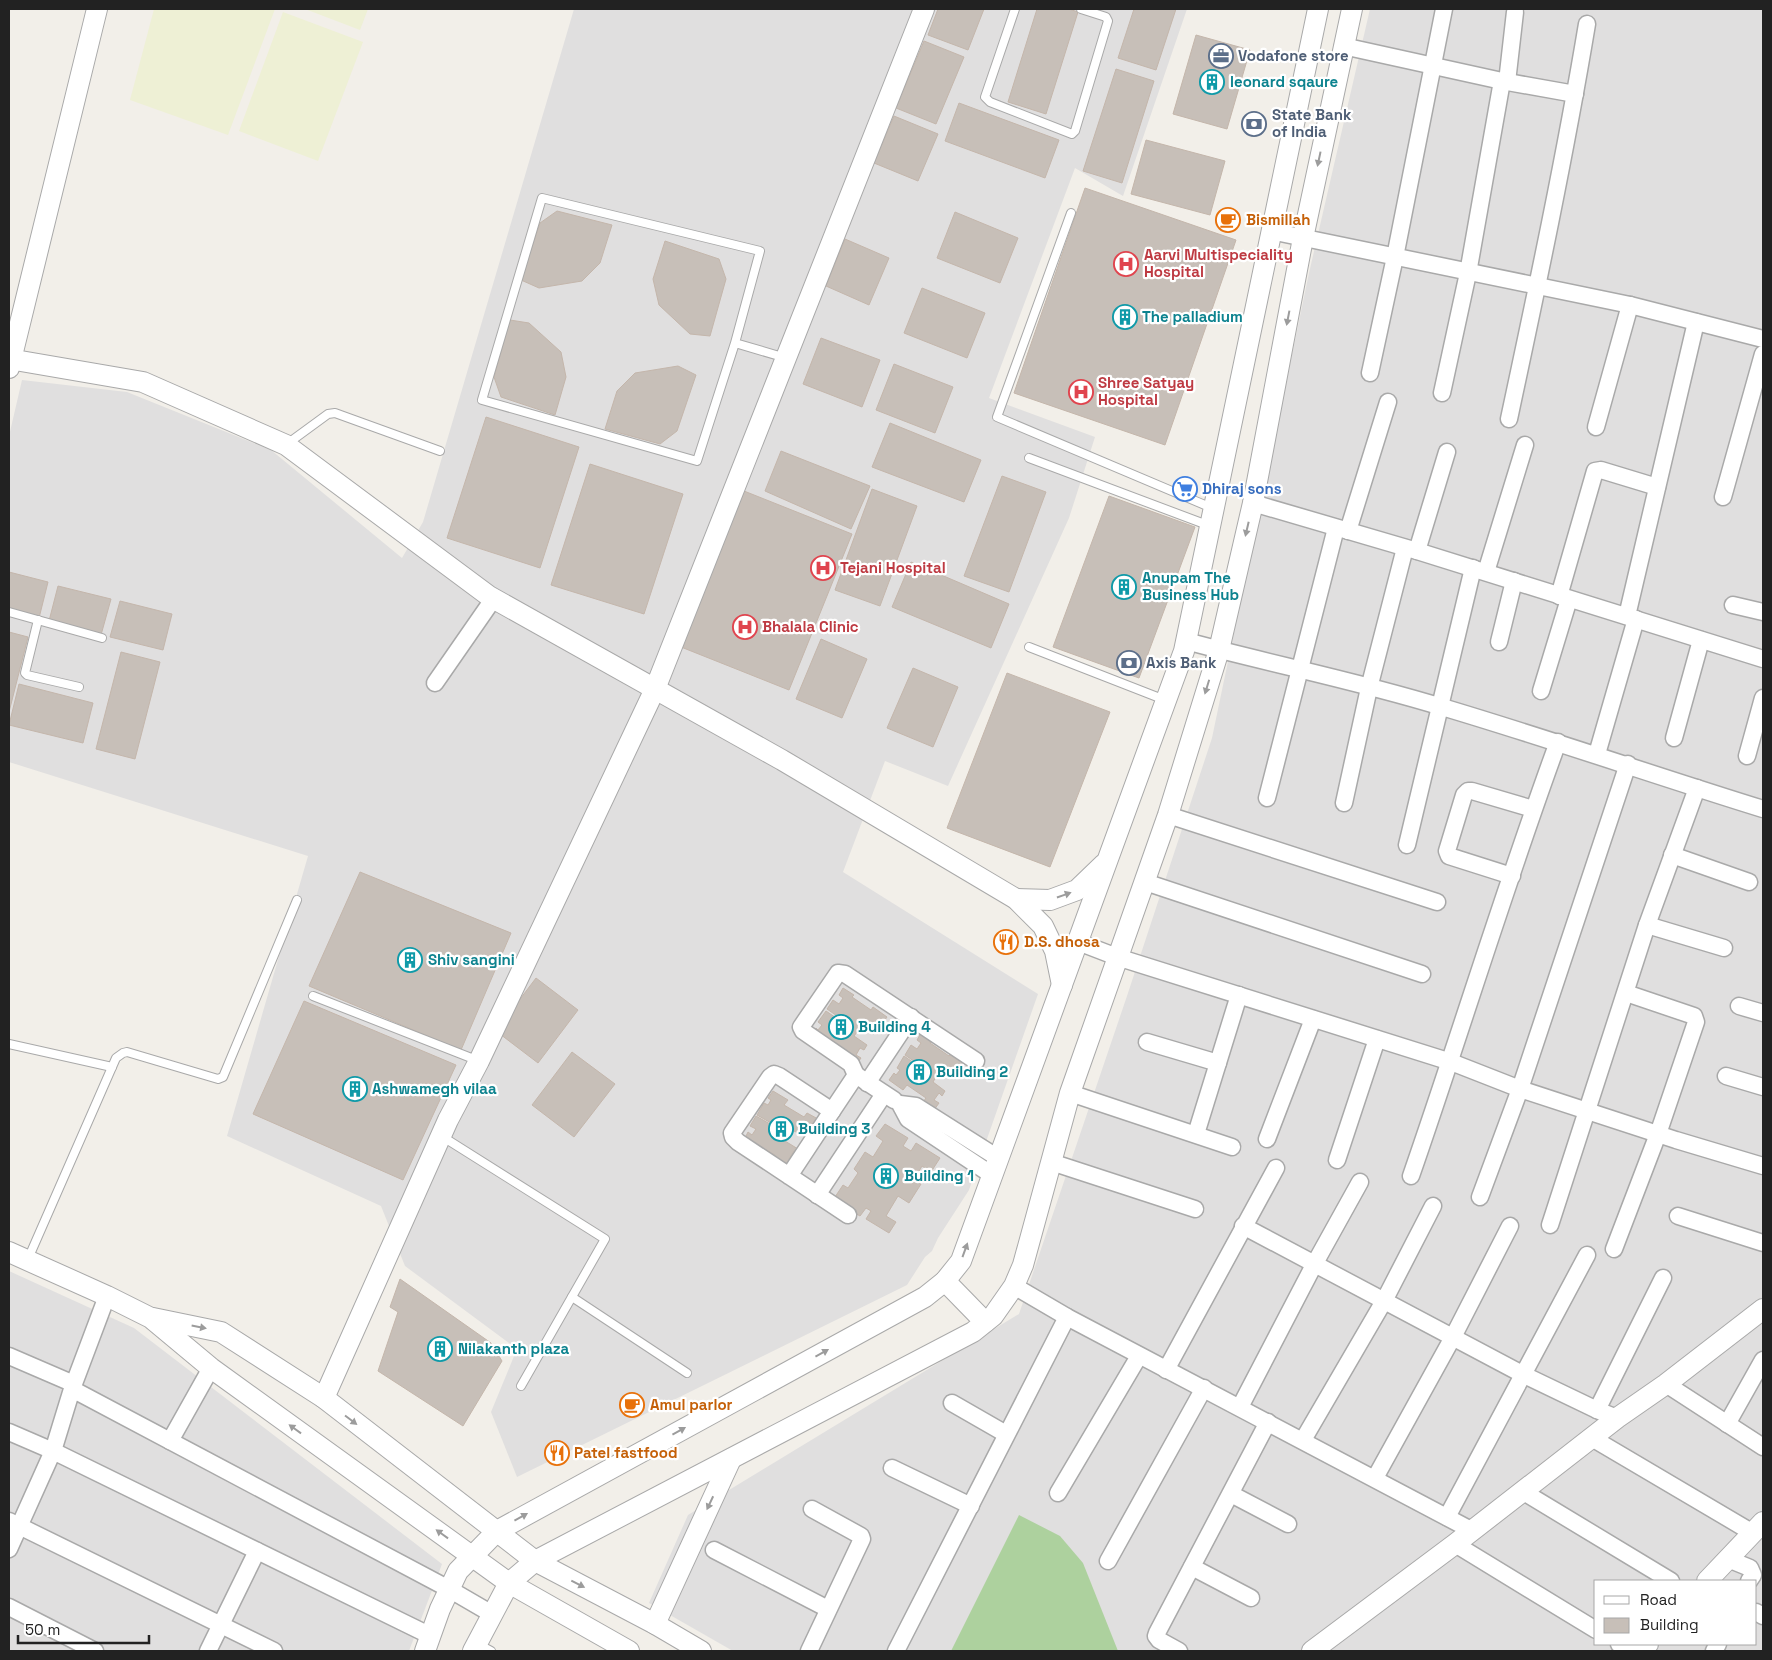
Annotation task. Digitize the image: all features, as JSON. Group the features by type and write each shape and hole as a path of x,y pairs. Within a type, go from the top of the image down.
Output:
{"street":[{"path":"97,9 10,362 143,382 286,445 494,598 782,760 1016,899 1043,926 1055,951 1062,985"},
{"path":"324,1398 441,1136 479,1061 655,689 924,9"},
{"path":"9,1432 257,1551 428,1644 440,1608 458,1571 497,1531 925,1297 945,1282 961,1260 1184,651 1318,9"},
{"path":"480,1648 492,1614 509,1583 535,1561 973,1332 993,1316 1014,1286 1023,1265 1070,1093 1168,815 1219,650 1253,503 1303,238 1352,9"},
{"path":"1370,373 1444,9"},
{"path":"1442,393 1468,273 1505,82 1515,12"},
{"path":"1509,419 1537,287 1587,24"},
{"path":"1343,46 1505,82 1575,94"},
{"path":"1271,231 1630,305 1763,339"},
{"path":"1596,427 1630,305"},
{"path":"1597,754 1632,617 1657,487 1696,322"},
{"path":"1723,497 1763,354"},
{"path":"1267,798 1300,670 1342,530 1388,402"},
{"path":"1407,845 1440,706 1480,570 1525,445"},
{"path":"1344,804 1369,688 1411,549 1447,452"},
{"path":"1542,691 1596,471 1601,470 1657,487"},
{"path":"1253,503 1480,570 1763,659"},
{"path":"1499,642 1514,581"},
{"path":"435,683 494,598"},
{"path":"1733,605 1763,612"},
{"path":"1674,738 1701,640"},
{"path":"1186,641 1440,706 1597,754 1763,809"},
{"path":"1747,756 1763,698"},
{"path":"1411,1176 1451,1062 1533,810 1558,742"},
{"path":"1480,1198 1520,1089 1628,764"},
{"path":"1550,1225 1647,925 1697,788"},
{"path":"1512,876 1449,856 1447,851 1464,795 1472,791 1533,810"},
{"path":"1168,815 1437,902"},
{"path":"1672,856 1749,882"},
{"path":"1016,899 1050,900 1077,890 1108,860"},
{"path":"1145,882 1422,974"},
{"path":"1647,925 1724,948"},
{"path":"1078,942 1117,957 1451,1062 1520,1089 1763,1166"},
{"path":"976,1060 844,974 838,973 835,976 801,1027 803,1032 851,1064 862,1079 900,1104 908,1119 995,1166"},
{"path":"1614,1249 1658,1134 1696,1019 1694,1016 1626,993"},
{"path":"1196,1134 1239,995"},
{"path":"1739,1006 1763,1014"},
{"path":"789,1176 832,1111 862,1079 912,1017"},
{"path":"1267,1139 1314,1019"},
{"path":"1338,1160 1377,1039"},
{"path":"1146,1042 1218,1064"},
{"path":"832,1111 774,1074 770,1077 732,1133 738,1142 848,1215"},
{"path":"1726,1076 1763,1087"},
{"path":"1070,1093 1232,1147"},
{"path":"817,1195 884,1094"},
{"path":"1051,1162 1195,1209"},
{"path":"1166,1370 1276,1168"},
{"path":"1240,1407 1315,1263 1360,1182"},
{"path":"1303,1440 1384,1301 1433,1206"},
{"path":"1678,1216 1763,1243"},
{"path":"1243,1226 1524,1375 1617,1418"},
{"path":"1375,1478 1453,1337 1510,1226"},
{"path":"9,1252 151,1318 211,1368 509,1583 629,1651"},
{"path":"1447,1517 1587,1255"},
{"path":"1597,1410 1663,1278"},
{"path":"945,1282 985,1322"},
{"path":"1014,1286 1066,1317 1139,1356 1204,1388 1472,1530"},
{"path":"9,1549 14,1523 52,1451 73,1387 107,1296"},
{"path":"1312,1651 1763,1309"},
{"path":"896,1651 1066,1317"},
{"path":"151,1318 221,1332 324,1398 535,1561 655,1624 701,1651"},
{"path":"9,1356 73,1387 492,1614"},
{"path":"1058,1493 1139,1356"},
{"path":"1727,1424 1763,1360"},
{"path":"170,1441 211,1368"},
{"path":"1666,1384 1763,1447"},
{"path":"1108,1561 1204,1388"},
{"path":"952,1403 1006,1434"},
{"path":"1179,1651 1159,1640 1156,1636 1268,1422"},
{"path":"1592,1438 1758,1528 1708,1580"},
{"path":"655,1624 731,1459"},
{"path":"892,1468 971,1506"},
{"path":"1522,1491 1669,1580"},
{"path":"1231,1494 1288,1524"},
{"path":"809,1651 862,1539 861,1536 812,1509"},
{"path":"14,1523 274,1651"},
{"path":"1455,1544 1594,1629"},
{"path":"714,1550 828,1609"},
{"path":"208,1651 257,1551"},
{"path":"1728,1559 1750,1568 1752,1575 1750,1580"},
{"path":"1192,1566 1251,1598"},
{"path":"9,1607 94,1651"}],"lane":[{"path":"1015,9 985,97 990,102 1072,134 1075,131 1108,21 1106,17 1081,9"},
{"path":"542,198 760,251 735,342 697,461 482,400 542,198"},
{"path":"1071,213 997,416 1212,518"},
{"path":"735,342 786,358"},
{"path":"286,445 328,414 335,413 440,450"},
{"path":"1029,458 1212,518"},
{"path":"9,612 102,638"},
{"path":"38,620 25,673 79,687"},
{"path":"1030,648 1166,700"},
{"path":"28,1261 112,1067 120,1054 127,1052 218,1079 222,1078 297,900"},
{"path":"313,996 479,1061"},
{"path":"9,1044 112,1067"},
{"path":"441,1136 605,1239 521,1386"},
{"path":"572,1297 688,1373"}],"shaded area":[{"path":"574,9 1187,9 1123,196 1075,168 989,398 1095,437 1069,518 948,786 885,761 843,872 1038,994 969,1190 938,1238 932,1251 925,1257 907,1285 517,1477 491,1412 517,1349 405,1266 381,1206 227,1136 308,856 9,762 9,436 22,380 127,392 271,450 402,558 423,522"},
{"path":"1370,9 1763,9 1763,1651 733,1651 649,1603 688,1515 1019,1314 1212,738 1309,273"},
{"path":"9,1271 134,1328 442,1564 409,1651 9,1651"}],"green space":[{"path":"154,9 275,9 228,135 130,100"},
{"path":"305,9 368,9 360,30"},
{"path":"283,12 363,42 318,161 239,131"},
{"path":"1019,1515 1060,1536 1083,1563 1118,1651 951,1651"}],"building":[{"path":"938,9 984,9 968,50 928,35"},
{"path":"1037,9 1069,9 1078,12 1046,114 1008,102"},
{"path":"1134,9 1176,9 1156,70 1118,58"},
{"name":"leonard sqaure","path":"1196,35 1250,50 1227,129 1173,114"},
{"path":"924,41 964,57 936,124 896,108"},
{"path":"1116,69 1154,81 1122,183 1083,171"},
{"path":"959,103 1059,140 1045,178 945,141"},
{"path":"894,116 938,134 918,181 874,163"},
{"path":"1146,140 1225,161 1210,215 1131,194"},
{"name":"The palladium","path":"1085,188 1236,240 1165,445 1014,393"},
{"path":"557,211 612,225 600,263 582,281 539,288 521,280 540,223"},
{"path":"955,212 1018,238 1000,283 937,258"},
{"path":"845,239 889,258 869,305 826,286"},
{"path":"665,241 719,259 726,279 710,336 690,334 659,305 653,279"},
{"path":"922,288 985,313 967,358 904,333"},
{"path":"510,320 529,323 561,352 566,377 555,415 501,397 494,377"},
{"path":"821,338 880,360 862,407 803,384"},
{"path":"894,364 953,387 935,433 876,410"},
{"path":"678,366 696,375 677,431 660,444 605,429 617,391 635,373"},
{"path":"486,417 579,447 540,568 447,538"},
{"path":"890,423 981,460 964,502 872,467"},
{"path":"781,451 870,486 851,529 765,491"},
{"path":"590,464 683,494 644,614 551,585"},
{"path":"1002,476 1046,492 1009,592 964,576"},
{"path":"872,489 917,506 880,606 835,590"},
{"path":"744,491 852,534 789,690 681,647"},
{"name":"Anupam The Business Hub","path":"1109,496 1195,527 1139,678 1053,647"},
{"path":"911,562 1009,604 991,648 892,607"},
{"path":"9,572 48,582 39,618 9,610"},
{"path":"58,586 111,599 101,635 49,621"},
{"path":"120,601 172,614 163,650 110,637"},
{"path":"9,632 28,637 9,712"},
{"path":"821,639 867,659 842,718 796,699"},
{"path":"121,652 160,662 135,759 96,749"},
{"path":"913,668 958,687 933,747 887,728"},
{"path":"1007,673 1110,712 1050,867 947,828"},
{"path":"19,684 93,703 83,743 9,725"},
{"name":"Shiv sangini","path":"360,872 511,933 461,1050 309,986"},
{"path":"536,978 578,1010 538,1063 496,1031"},
{"name":"Building 4","path":"843,988 854,995 852,997 871,1010 873,1007 887,1017 882,1024 879,1022 874,1034 862,1025 854,1036 867,1045 864,1050 860,1048 856,1055 861,1058 856,1065 811,1035 816,1028 818,1030 822,1025 818,1022 826,1011 839,1020 840,1018 827,1009 833,1000 839,1004 843,998 839,995"},
{"name":"Ashwamegh vilaa","path":"304,1001 456,1065 403,1180 253,1114"},
{"name":"Building 2","path":"921,1033 932,1040 930,1043 949,1056 951,1052 965,1062 953,1074 955,1075 953,1079 940,1070 933,1082 945,1091 942,1096 939,1093 934,1100 939,1103 934,1110 923,1102 926,1098 907,1085 903,1090 889,1080 894,1073 896,1075 900,1070 897,1068 904,1056 918,1064 905,1055 911,1045 917,1049 921,1043 917,1040"},
{"path":"572,1052 615,1084 574,1137 532,1105"},
{"name":"Building 3","path":"773,1091 788,1100 784,1105 804,1117 807,1113 818,1119 815,1126 810,1123 805,1131 809,1132 806,1137 792,1130 785,1141 798,1149 796,1153 794,1151 789,1159 792,1160 788,1167 773,1159 775,1155 756,1144 754,1146 744,1140 748,1132 752,1135 756,1129 750,1126 756,1116 771,1123 757,1115 764,1103 768,1105 771,1100 768,1098"},
{"name":"Building 1","path":"885,1124 908,1138 903,1146 911,1151 916,1143 940,1158 931,1172 922,1166 914,1180 921,1184 909,1203 898,1196 886,1216 896,1222 889,1233 866,1219 871,1211 866,1208 860,1216 833,1200 843,1185 848,1188 858,1173 854,1169 865,1152 873,1157 883,1141 876,1136"},
{"name":"Nilakanth plaza","path":"400,1279 491,1343 502,1361 463,1426 378,1371 398,1312 390,1307"}],"place":[{"name":"Vodafone store","path":"1221,56"},
{"name":"leonard sqaure","path":"1212,82"},
{"name":"State Bank of India","path":"1254,124"},
{"name":"Bismillah","path":"1228,220"},
{"name":"Aarvi Multispeciality Hospital","path":"1126,264"},
{"name":"The palladium","path":"1125,317"},
{"name":"Shree Satyay Hospital","path":"1081,392"},
{"name":"Dhiraj sons","path":"1185,489"},
{"name":"Tejani Hospital","path":"823,568"},
{"name":"Anupam The Business Hub","path":"1124,587"},
{"name":"Bhalala Clinic","path":"745,627"},
{"name":"Axis Bank","path":"1129,663"},
{"name":"D.S. dhosa","path":"1006,942"},
{"name":"Shiv sangini","path":"410,960"},
{"name":"Building 4","path":"841,1027"},
{"name":"Building 2","path":"919,1072"},
{"name":"Ashwamegh vilaa","path":"355,1089"},
{"name":"Building 3","path":"781,1129"},
{"name":"Building 1","path":"886,1176"},
{"name":"Nilakanth plaza","path":"440,1349"},
{"name":"Amul parlor","path":"632,1405"},
{"name":"Patel fastfood","path":"557,1453"}]}
